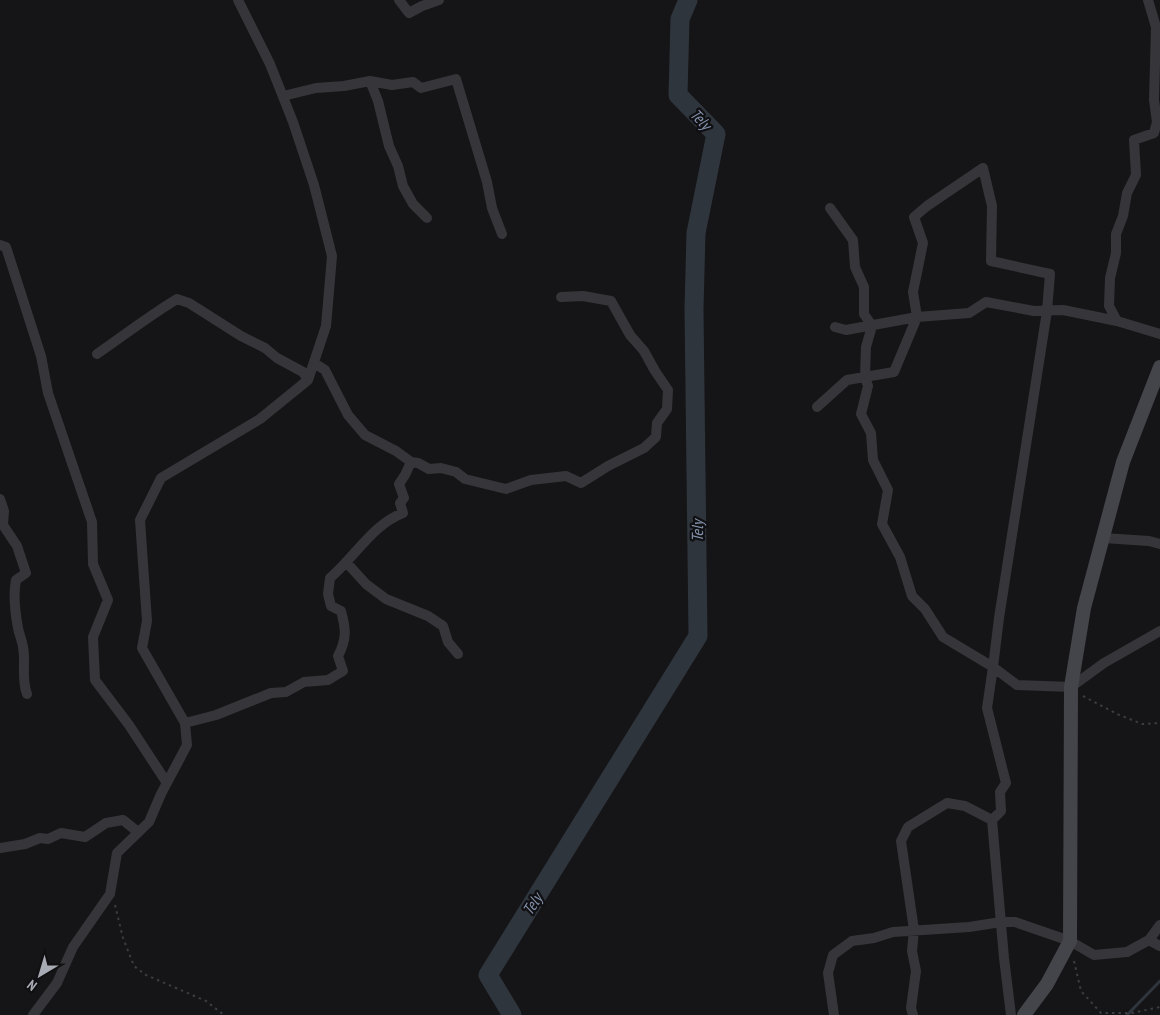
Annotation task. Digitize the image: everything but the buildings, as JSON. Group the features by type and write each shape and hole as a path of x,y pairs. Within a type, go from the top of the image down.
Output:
{"street":[{"path":"33,1015 57,983 73,947 110,894 117,853 149,822 187,745 185,723 142,648 147,621 140,520 161,478 260,420 308,380 326,326 332,256 314,185 293,122 270,64 238,0"},
{"path":"399,0 409,13 439,0"},
{"path":"1117,321 1109,306 1110,278 1116,253 1116,234 1123,216 1127,193 1136,175 1134,140 1154,133 1157,122 1154,100 1156,27 1148,0"},
{"path":"283,96 316,88 344,86 370,81 392,85 414,82 421,88 456,79 487,182 492,208 502,234"},
{"path":"370,81 378,101 389,146 398,166 403,186 413,204 426,218"},
{"path":"817,407 848,380 894,372 917,317 914,292 923,243 914,217 983,168 992,206 991,261 1050,274 1047,311 999,618 988,708 1006,784 1000,792 1001,811 992,820"},
{"path":"830,208 853,240 855,267 864,287 864,314 872,326 866,347 865,377 868,386 861,414 871,433 873,460 888,490 882,524 900,557 912,596 925,609 943,637 993,667 1017,685 1070,688 1104,663 1160,630"},
{"path":"0,245 6,247 19,284 41,356 48,393 92,522 93,564 108,600 93,637 95,680 129,725 167,783"},
{"path":"314,363 325,370 348,415 365,435 396,451 410,462 418,463 429,469 441,468 456,472 464,479 506,489 531,480 566,476 581,484 608,466 644,448 656,437 657,422 667,409 668,390 644,350 630,335 611,301 583,296 561,297"},
{"path":"97,354 155,312 177,299 189,303 241,336 265,348 277,358 303,372 308,380"},
{"path":"835,327 846,330 917,317 969,313 986,302 1034,311 1063,310 1117,321 1160,334"},
{"path":"1024,1015 1046,984 1070,941 1070,688 1084,608 1123,462 1160,367"},
{"path":"185,723 216,715 271,693 286,692 304,682 328,680 343,671 338,656 344,644 346,628 341,611 332,606 328,594 330,578 392,517 404,512 400,502 404,498 398,484 405,475 410,462"},
{"path":"0,499 4,511 3,525 17,546 26,573 16,580 14,592 18,629 23,647 24,684 27,694"},
{"path":"1103,538 1150,541 1160,544"},
{"path":"346,562 366,584 386,599 428,616 443,626 448,642 458,654"},
{"path":"912,1015 911,1008 916,971 912,951 914,930 901,841 908,827 947,803 965,806 992,820"},
{"path":"0,848 25,844 40,838 48,839 61,833 85,837 106,823 123,820 138,832"},
{"path":"992,820 1011,1015"},
{"path":"834,1015 828,973 833,955 852,941 874,938 893,932 1015,922 1070,941 1094,955 1127,952 1149,940 1160,925"},
{"path":"1149,940 1160,946"}],"path":[{"path":"1070,688 1090,701 1142,724 1160,723"},
{"path":"110,894 123,938 134,966 146,975 206,1001 224,1015"},
{"path":"1070,941 1081,991 1101,1013 1132,1013 1160,1007"}],"waterway":[{"name":"Tely","path":"512,1015 488,975 698,636 694,309 696,233 716,134 678,95 680,19 688,0"},
{"path":"1127,1015 1160,981"}]}
